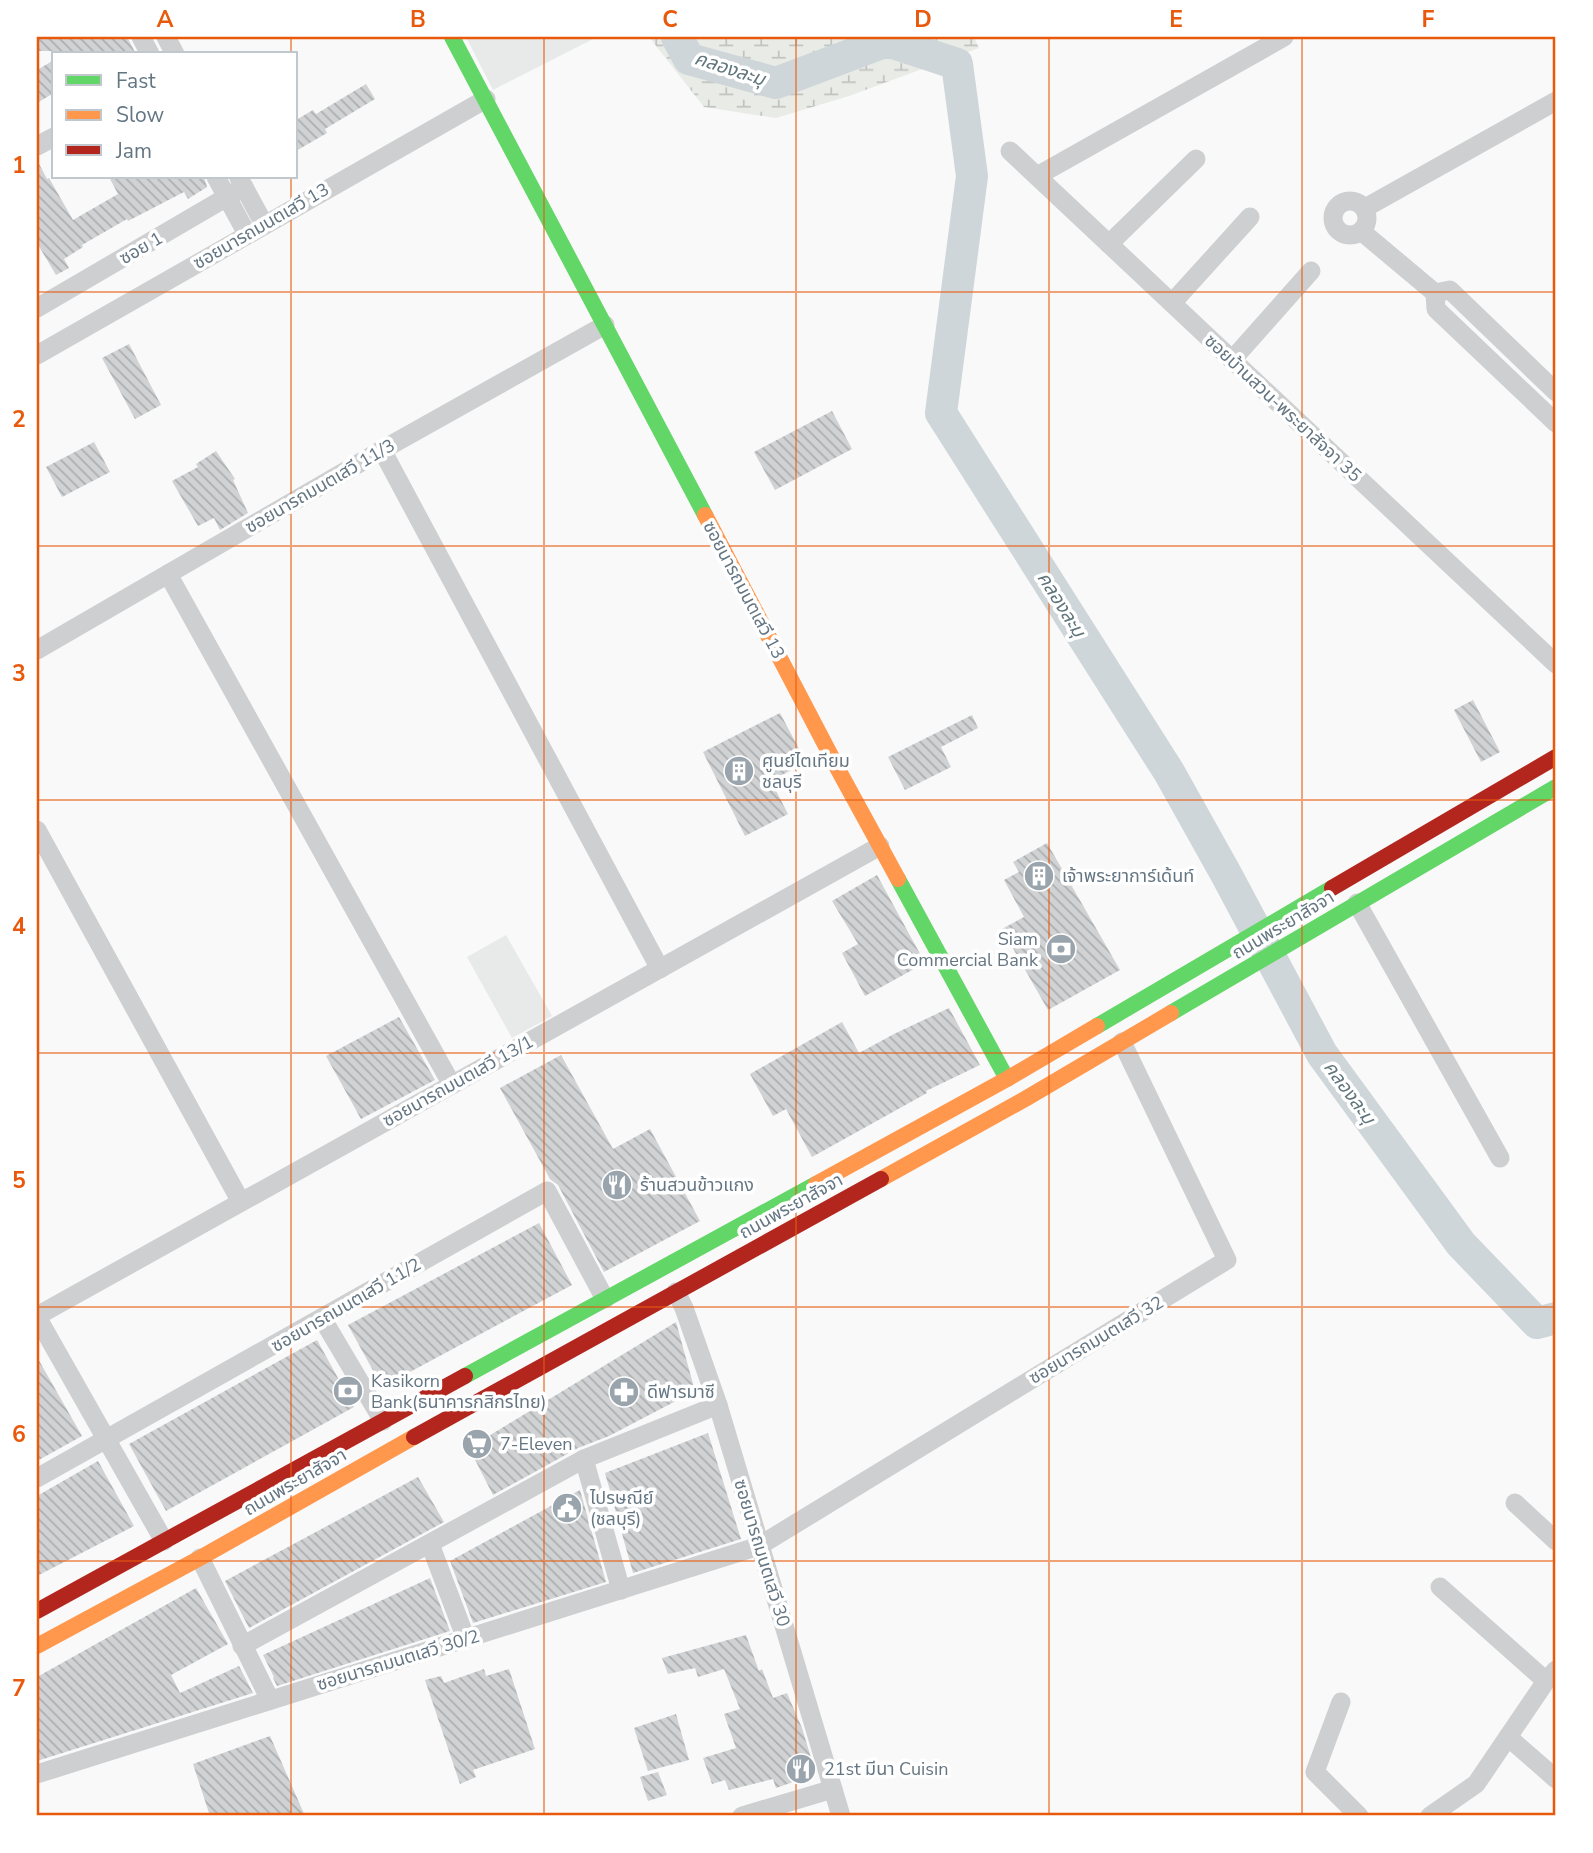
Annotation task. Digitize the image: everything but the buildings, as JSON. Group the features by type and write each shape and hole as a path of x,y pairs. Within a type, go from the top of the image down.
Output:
{"main road":[{"name":"ซอยนารถมนตเสวี 13","path":"452,37 880,846 1007,1079"},
{"name":"ถนนพระยาสัจจา","path":"37,1611 1007,1079 1556,757"},
{"name":"ถนนพระยาสัจจา","path":"37,1646 1025,1099 1556,787"}],"street":[{"path":"1037,176 1284,37"},
{"name":"ซอยนารถมนตเสวี 13","path":"37,355 486,99"},
{"path":"1364,208 1556,102"},
{"name":"ซอยบ้านสวน-พระยาสัจจา 35","path":"1010,151 1556,664"},
{"path":"1110,244 1196,159"},
{"path":"218,178 237,187 256,229"},
{"name":"ซอย 1","path":"37,308 237,187"},
{"path":"1349,201 1360,203 1367,211 1367,222 1361,231 1350,235 1339,231 1333,221 1333,215 1339,205 1349,201"},
{"path":"1172,303 1250,217"},
{"path":"1361,231 1435,293 1436,309 1556,423"},
{"path":"1232,360 1311,271"},
{"path":"1435,293 1450,290 1556,392"},
{"name":"ซอยนารถมนตเสวี 11/3","path":"37,650 382,450 605,325"},
{"path":"1492,361 1507,345"},
{"path":"382,450 660,969"},
{"path":"167,574 452,1085"},
{"path":"37,830 241,1202"},
{"name":"ซอยนารถมนตเสวี 13/1","path":"37,1316 880,846"},
{"path":"1357,903 1500,1158"},
{"name":"ซอยนารถมนตเสวี 32","path":"759,1546 1227,1260 1122,1042"},
{"name":"ซอยนารถมนตเสวี 11/2","path":"37,1478 547,1191 605,1299"},
{"name":"ซอยนารถมนตเสวี 30","path":"676,1292 718,1405 841,1816"},
{"path":"37,1316 164,1541"},
{"path":"322,1318 383,1421"},
{"path":"242,1646 584,1459 718,1405"},
{"path":"584,1459 621,1590"},
{"path":"1515,1503 1556,1541"},
{"path":"430,1544 466,1639"},
{"name":"ซอยนารถมนตเสวี 30/2","path":"37,1774 759,1546"},
{"path":"200,1558 270,1700"},
{"path":"1430,1816 1476,1784 1551,1676 1440,1587"},
{"path":"1341,1702 1315,1772 1359,1816"},
{"path":"1508,1737 1556,1779"},
{"path":"742,1816 833,1789"}],"shaded area":[{"path":"466,37 597,37 493,90"},
{"path":"506,935 552,1016 512,1038 467,957"}],"green space":[{"path":"649,37 974,37 979,48 849,96 776,118 704,107"}],"waterway":[{"name":"คลองละมุ","path":"677,37 689,59 776,83 887,41 957,64 972,176 941,413 1169,772 1322,1054 1461,1244 1537,1323 1556,1318"}],"traffic: fast":[{"path":"452,37 705,515"},
{"path":"1171,1013 1556,787"},
{"path":"898,879 1007,1079"},
{"path":"1097,1026 1332,888"},
{"path":"465,1376 816,1184"}],"traffic: slow":[{"path":"705,515 898,879"},
{"path":"881,1179 1025,1099 1171,1013"},
{"path":"816,1184 1097,1026"},
{"path":"37,1646 414,1437"}],"traffic: jam":[{"path":"1332,888 1556,757"},
{"path":"414,1437 881,1179"},
{"path":"37,1611 465,1376"}],"place":[{"name":"ศูนย์ไตเทียม ชลบุรี","path":"739,771"},
{"name":"เจ้าพระยาการ์เด้นท์","path":"1039,876"},
{"name":"Siam Commercial Bank","path":"1061,949"},
{"name":"ร้านสวนข้าวแกง","path":"617,1185"},
{"name":"Kasikorn Bank(ธนาคารกสิกรไทย)","path":"348,1391"},
{"name":"ดีฟารมาซี","path":"624,1392"},
{"name":"7-Eleven","path":"477,1444"},
{"name":"ไปรษณีย์ (ชลบุรี)","path":"567,1508"},
{"name":"21st มีนา Cuisin","path":"801,1769"}]}
